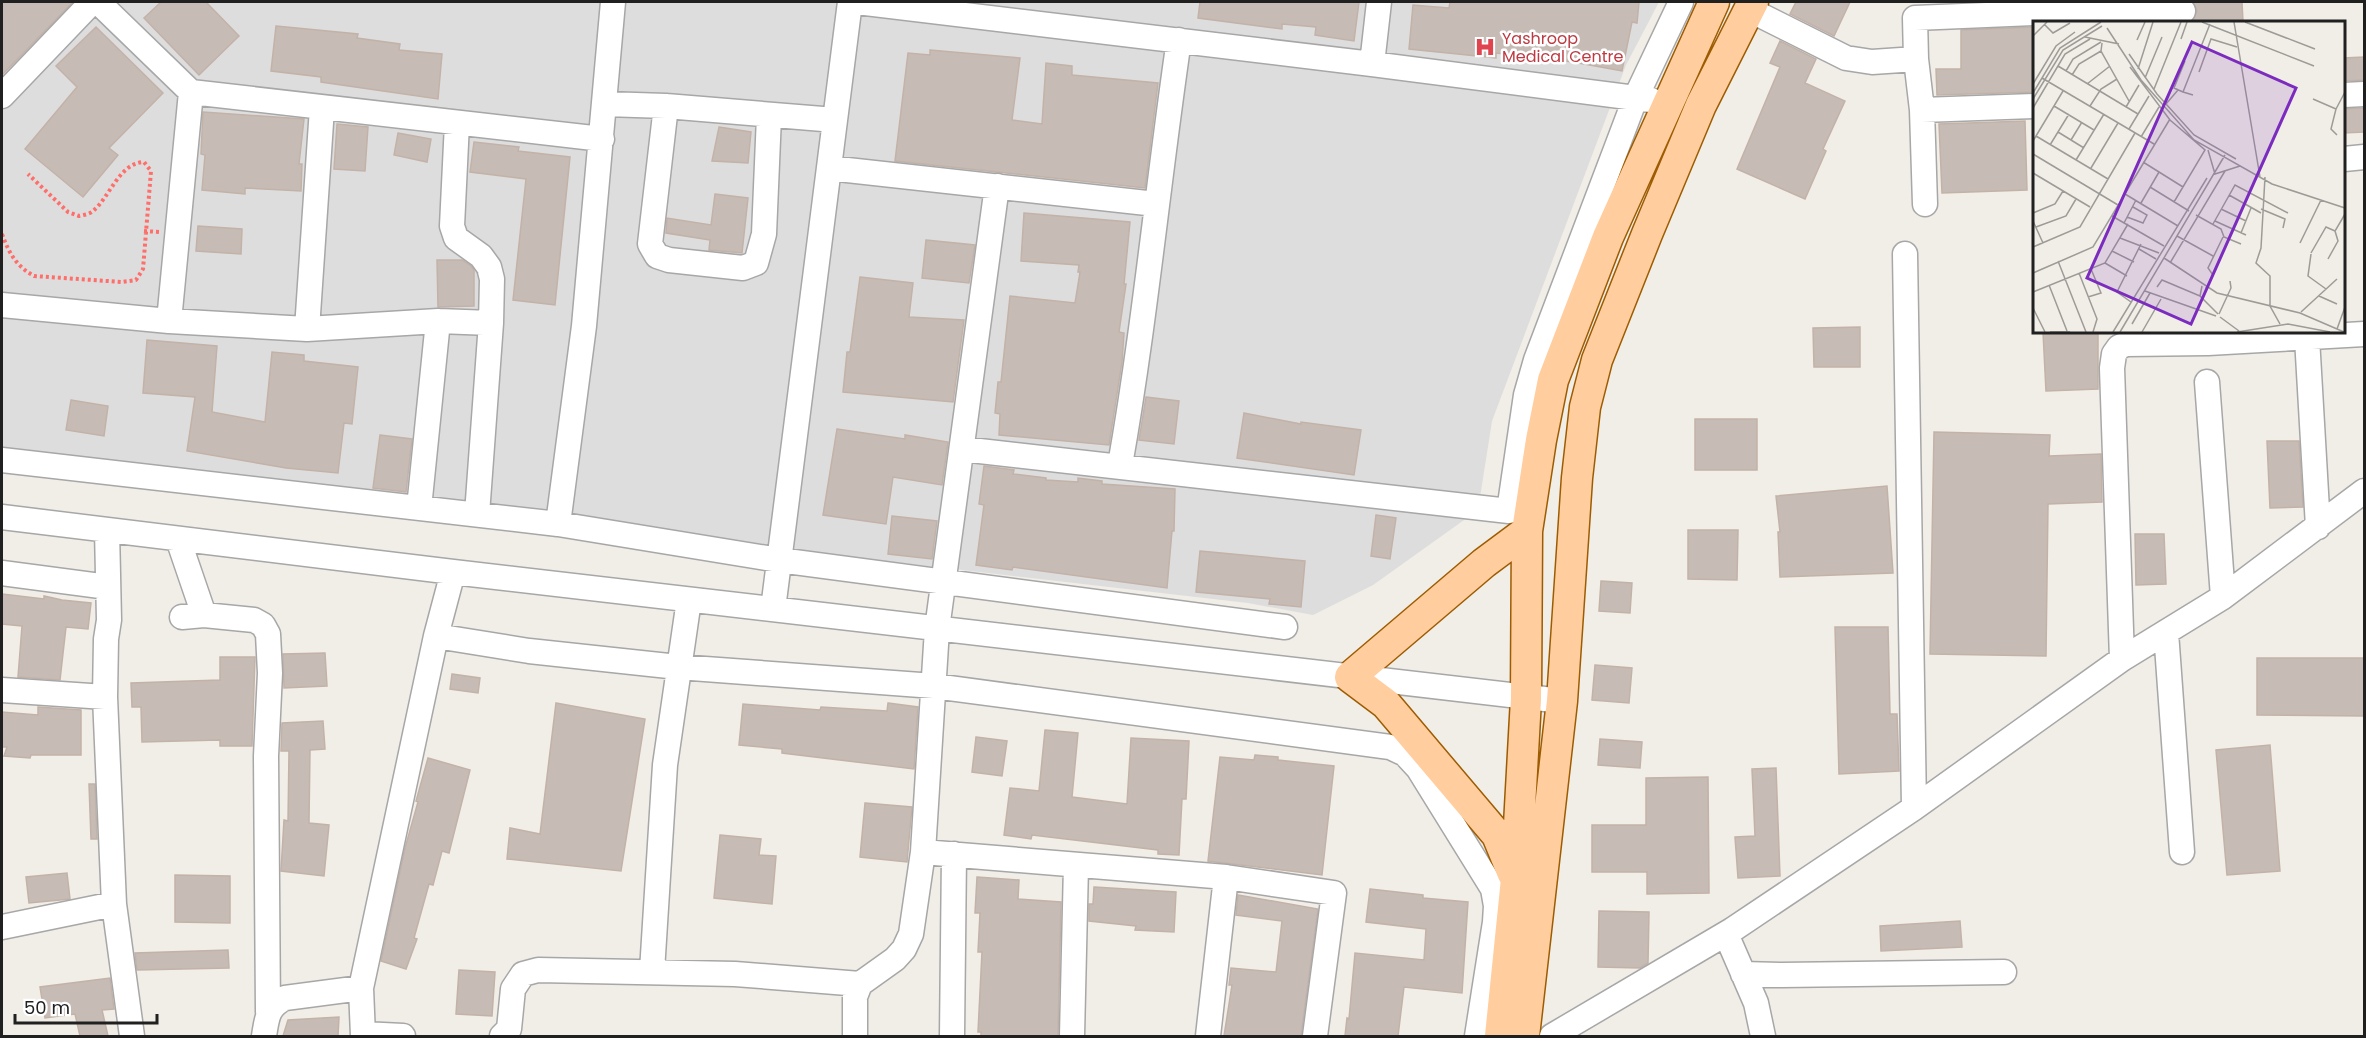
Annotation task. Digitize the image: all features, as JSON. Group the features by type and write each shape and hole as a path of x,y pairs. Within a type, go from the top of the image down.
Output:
{"main road":[{"path":"1500,1036 1516,879 1526,699 1527,531 1553,380 1608,237 1714,2"},
{"path":"1524,1036 1562,701 1577,478 1585,407 1597,360 1701,105 1751,6"},
{"path":"1516,879 1497,835 1386,705 1350,677 1484,562 1527,531"}],"street":[{"path":"2,96 92,2"},
{"path":"99,2 191,92 602,138"},
{"path":"558,524 584,326 613,2"},
{"path":"773,609 850,2"},
{"path":"857,2 1372,64 1635,99 1701,105"},
{"path":"1372,64 1379,2"},
{"path":"962,449 1120,465 1509,511 1524,405 1536,360 1635,99 1681,2"},
{"path":"1751,6 1846,58 1872,62 1916,59"},
{"path":"1925,204 1922,110 1916,59 1914,10 2183,11"},
{"path":"1120,465 1135,381 1156,204 1179,40"},
{"path":"168,321 191,92"},
{"path":"2345,95 2364,94"},
{"path":"605,104 666,106 835,120"},
{"path":"666,106 650,244 657,256 669,260 732,267 743,268 756,263 761,250 764,234 769,116"},
{"path":"1922,110 2033,106"},
{"path":"307,329 322,108"},
{"path":"457,123 452,226 456,238 481,256 489,267 492,279 491,323 477,514"},
{"path":"2345,159 2364,157"},
{"path":"829,168 1156,204"},
{"path":"855,1036 855,997 860,984 896,959 911,934 922,852 937,629 997,186"},
{"path":"1905,254 1914,808"},
{"path":"2,305 168,321 307,329 438,321 491,323"},
{"path":"419,508 438,321"},
{"path":"2122,659 2112,379 2114,354 2119,347 2134,342 2208,343 2364,334"},
{"path":"2307,338 2318,527"},
{"path":"2207,382 2223,597"},
{"path":"2,460 558,524 779,561 1284,627"},
{"path":"1552,1036 1726,934 1914,808 2122,659 2223,597 2364,491"},
{"path":"2,517 1526,699 1562,701"},
{"path":"107,530 105,697 114,904 132,1036"},
{"path":"178,539 193,616 254,620 263,625 268,634 270,673 266,756 268,1012 264,1036"},
{"path":"403,1036 363,1035 361,988 436,636 453,572"},
{"path":"2,573 108,587"},
{"path":"652,971 665,765 689,600"},
{"path":"2166,632 2182,852"},
{"path":"436,636 529,651 678,667 934,686 1390,747 1406,754 1418,768 1493,889 1496,906 1495,922 1477,1036"},
{"path":"2,690 105,697"},
{"path":"922,852 1226,877 1334,893 1316,1036"},
{"path":"952,1036 954,854"},
{"path":"1072,1036 1076,865"},
{"path":"1208,1036 1226,877"},
{"path":"2,927 114,904"},
{"path":"1726,934 1756,1003 1763,1036"},
{"path":"502,1036 509,1029 513,989 523,974 538,970 735,974 860,984"},
{"path":"1743,974 2004,972"},
{"path":"268,1012 275,1003 285,998 361,988"}],"path":[{"path":"2,234 21,269 34,276 122,282 136,280 143,269 151,171 144,162 136,162 127,169 92,212 79,216 68,212 28,174"}],"shaded area":[{"path":"2,2 1659,2 1626,65 1492,421 1478,510 1373,585 1313,615 1248,603 2,459"}],"building":[{"path":"2,2 73,2 2,75"},
{"path":"161,2 206,2 239,36 199,75 144,18"},
{"path":"1200,2 1359,2 1354,41 1315,35 1316,27 1282,24 1282,29 1198,18"},
{"path":"1450,2 1639,2 1637,23 1632,22 1622,71 1573,62 1496,53 1496,58 1409,49 1413,5 1449,8"},
{"path":"1796,2 1850,2 1834,36 1790,14"},
{"path":"2193,2 2242,2 2243,21 2192,21 2197,11"},
{"path":"276,26 358,34 357,38 400,44 399,50 442,54 438,99 321,82 321,77 271,71"},
{"path":"96,27 163,93 109,148 118,155 83,197 25,149 77,87 56,66"},
{"path":"2033,27 2033,92 1937,95 1936,69 1961,69 1961,30"},
{"path":"1780,41 1816,59 1805,83 1845,101 1823,149 1826,151 1805,199 1737,169 1780,67 1770,63"},
{"path":"930,50 1020,58 1012,120 1042,124 1046,63 1072,66 1072,75 1158,83 1145,188 895,161 908,53 930,55"},
{"path":"2364,57 2364,80 2345,81 2345,58"},
{"path":"2364,108 2364,132 2345,133 2345,109"},
{"path":"203,112 304,119 299,164 302,164 301,191 245,188 245,194 202,190 205,155 201,154"},
{"path":"2025,121 2027,190 1942,193 1939,124"},
{"path":"337,124 368,127 365,171 334,169"},
{"path":"719,127 751,132 748,163 712,161"},
{"path":"398,133 431,139 427,162 394,155"},
{"path":"474,142 519,147 518,151 570,157 555,305 513,300 526,179 470,172"},
{"path":"715,194 748,198 742,253 709,250 710,240 666,233 667,218 711,225"},
{"path":"1024,213 1130,222 1124,284 1126,284 1119,332 1124,333 1122,362 1109,445 999,435 1000,414 995,413 998,382 1001,382 1010,296 1075,303 1080,272 1078,272 1079,265 1021,261"},
{"path":"198,226 242,229 241,254 196,251"},
{"path":"926,240 975,245 969,283 922,278"},
{"path":"437,260 462,260 471,266 474,270 474,306 438,307"},
{"path":"860,277 913,283 909,317 964,320 953,402 843,392 847,352 850,352"},
{"path":"1860,327 1860,367 1814,367 1813,328"},
{"path":"2043,333 2098,333 2098,389 2046,391"},
{"path":"147,340 217,346 212,412 265,422 272,352 304,355 304,361 358,367 352,424 344,423 338,473 286,468 187,451 195,397 143,393"},
{"path":"1146,397 1179,401 1174,444 1139,440"},
{"path":"71,400 108,406 104,436 66,430"},
{"path":"1244,413 1301,424 1301,422 1361,430 1354,475 1237,458"},
{"path":"1695,419 1757,419 1757,470 1695,470"},
{"path":"837,429 905,439 905,435 948,442 942,485 893,477 886,524 823,515"},
{"path":"1934,432 2050,435 2049,456 2101,454 2102,502 2048,504 2046,656 1930,654"},
{"path":"380,435 412,439 406,492 373,488"},
{"path":"2267,441 2299,441 2303,507 2270,508"},
{"path":"984,466 1014,470 1013,474 1046,478 1046,480 1078,482 1078,478 1102,481 1102,484 1175,489 1174,531 1172,531 1167,588 1013,567 1012,570 976,565 984,505 979,504"},
{"path":"1887,486 1893,573 1780,577 1778,532 1780,532 1776,496"},
{"path":"1376,515 1396,518 1390,559 1371,556"},
{"path":"892,516 937,521 932,559 888,554"},
{"path":"1688,530 1738,530 1737,580 1688,579"},
{"path":"2135,534 2164,534 2166,584 2136,585"},
{"path":"1200,551 1305,561 1301,607 1269,604 1270,599 1196,592"},
{"path":"1601,581 1632,583 1630,613 1599,611"},
{"path":"2,594 44,599 44,596 91,603 88,629 66,627 60,680 18,677 22,626 2,624"},
{"path":"1835,627 1888,627 1890,714 1897,714 1899,771 1839,774"},
{"path":"325,653 327,686 284,688 283,654"},
{"path":"220,657 255,657 252,746 220,746 220,740 142,742 141,707 132,707 131,683 220,680"},
{"path":"2257,658 2364,658 2364,716 2257,715"},
{"path":"1595,665 1632,668 1629,703 1592,700"},
{"path":"452,674 480,678 478,693 450,689"},
{"path":"556,703 645,719 621,871 507,859 510,828 540,834"},
{"path":"888,703 918,707 914,769 782,753 782,749 739,745 743,704 820,710 821,707 887,711"},
{"path":"38,707 81,710 81,755 31,755 30,758 4,756 7,747 2,747 2,712 38,715"},
{"path":"323,721 325,749 310,750 309,823 329,825 324,876 281,871 284,820 288,821 289,751 281,751 282,723"},
{"path":"1045,730 1078,733 1072,797 1127,804 1131,738 1189,741 1186,799 1182,799 1179,855 1158,854 1158,850 1032,835 1031,839 1004,835 1010,788 1039,791"},
{"path":"976,737 1007,741 1002,776 972,772"},
{"path":"1600,739 1642,742 1640,768 1598,765"},
{"path":"2270,745 2280,871 2227,875 2216,750"},
{"path":"1255,755 1334,766 1322,875 1208,861 1220,757 1254,760"},
{"path":"428,758 470,770 449,853 442,851 433,885 429,884 414,938 417,939 406,969 381,961 405,848"},
{"path":"1776,768 1780,876 1738,878 1735,837 1755,836 1752,769"},
{"path":"1708,777 1709,893 1647,894 1647,872 1592,872 1592,825 1646,825 1646,778"},
{"path":"89,784 95,784 97,839 91,839"},
{"path":"865,803 912,807 907,862 860,857"},
{"path":"720,835 761,839 759,855 776,856 772,904 714,898"},
{"path":"67,873 70,899 29,903 26,877"},
{"path":"175,875 230,876 230,923 175,922"},
{"path":"977,877 1019,880 1018,899 1061,902 1058,1036 981,1036 981,1032 978,1032 982,952 978,952 980,913 975,913"},
{"path":"1094,887 1176,892 1174,932 1135,930 1136,926 1089,921 1089,904 1093,904"},
{"path":"1370,889 1423,895 1423,898 1468,902 1462,993 1404,987 1398,1036 1345,1036 1347,1018 1349,1019 1355,953 1424,960 1426,929 1366,922"},
{"path":"1238,895 1318,909 1301,1036 1224,1036 1232,985 1229,985 1231,968 1276,972 1282,921 1236,915"},
{"path":"1599,911 1649,912 1648,963 1640,968 1598,967"},
{"path":"1960,921 1962,947 1881,951 1880,926"},
{"path":"228,950 229,968 137,970 135,953"},
{"path":"459,970 495,972 492,1016 456,1014"},
{"path":"110,978 114,1009 102,1010 108,1036 80,1036 75,1014 45,1018 40,987"},
{"path":"339,1017 338,1036 283,1036 288,1020"}],"place":[{"name":"Yashroop Medical Centre","path":"1485,47"}]}
